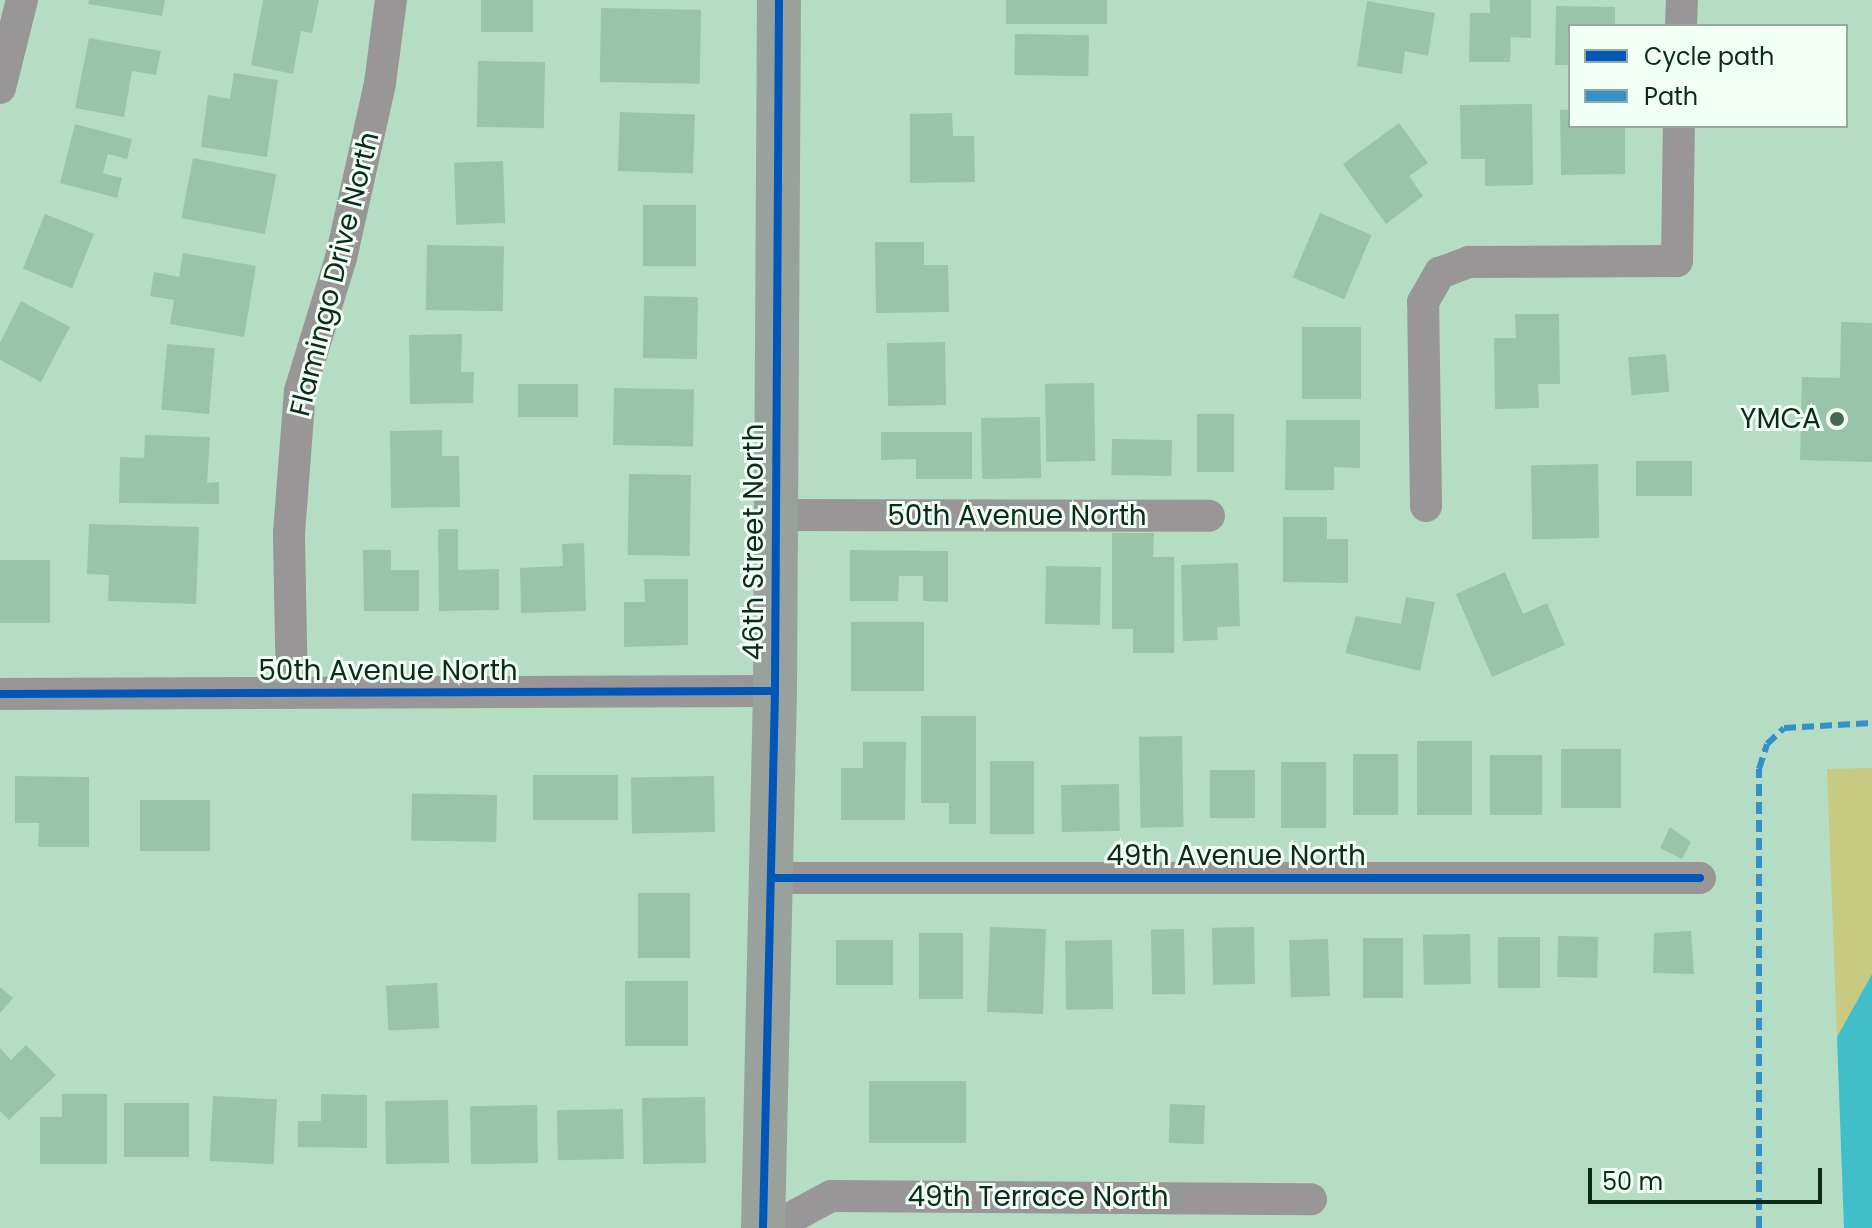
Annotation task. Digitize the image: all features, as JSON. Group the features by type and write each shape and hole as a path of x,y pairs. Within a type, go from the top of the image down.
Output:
{"street":[{"path":"0,88 22,0"},
{"name":"Flamingo Drive North","path":"292,693 289,533 300,391 345,244 380,83 391,0"},
{"name":"46th Street North","path":"763,1228 775,691 779,0"},
{"path":"1681,24 1682,0"},
{"path":"1426,506 1423,302 1440,273 1469,262 1677,261 1679,128"},
{"name":"50th Avenue North","path":"777,515 1209,516"},
{"name":"50th Avenue North","path":"0,694 775,691"},
{"name":"49th Avenue North","path":"772,878 1700,878"},
{"name":"49th Terrace North","path":"772,1228 831,1196 1311,1199"}],"green space":[{"path":"1872,768 1872,974 1837,1037 1827,769"}],"water":[{"path":"1872,974 1872,1228 1844,1228 1837,1037"}],"building":[{"path":"89,0 165,0 162,16 88,4"},
{"path":"263,0 319,0 312,33 301,31 293,74 251,65"},
{"path":"481,0 533,0 533,32 481,32"},
{"path":"1006,0 1107,0 1107,24 1006,24"},
{"path":"1490,0 1531,0 1531,38 1511,37 1510,62 1469,62 1470,13 1490,13"},
{"path":"1367,1 1435,13 1428,56 1405,51 1402,74 1357,66"},
{"path":"1556,6 1615,7 1615,24 1568,24 1568,65 1555,65"},
{"path":"601,8 701,10 700,84 600,82"},
{"path":"1015,34 1089,35 1088,76 1014,75"},
{"path":"89,38 161,51 156,75 132,71 124,117 75,108"},
{"path":"478,61 545,62 544,128 477,127"},
{"path":"234,73 278,80 267,157 201,147 208,95 230,99"},
{"path":"1532,104 1533,185 1485,186 1485,159 1461,159 1460,105"},
{"path":"1560,110 1568,110 1568,128 1625,128 1625,174 1561,175"},
{"path":"620,112 695,115 693,174 618,171"},
{"path":"952,113 953,136 974,136 975,182 910,183 910,114"},
{"path":"1399,123 1428,163 1409,176 1423,196 1386,224 1343,164"},
{"path":"75,124 132,139 127,159 108,154 103,173 122,178 117,198 60,183"},
{"path":"193,158 276,174 265,234 181,218"},
{"path":"503,161 505,223 456,225 454,163"},
{"path":"643,205 696,205 696,266 643,266"},
{"path":"1320,213 1372,235 1344,299 1293,277"},
{"path":"45,214 94,234 72,289 23,269"},
{"path":"875,242 924,242 924,265 948,265 949,312 876,313"},
{"path":"427,245 504,246 503,311 426,310"},
{"path":"183,253 256,266 244,337 170,324 174,300 150,296 154,272 179,277"},
{"path":"644,296 698,297 697,359 643,358"},
{"path":"21,301 70,327 41,382 0,360 0,343"},
{"path":"1515,314 1559,314 1560,384 1538,384 1539,408 1495,409 1494,338 1516,338"},
{"name":"YMCA","path":"1841,322 1872,323 1872,462 1800,460 1802,377 1840,378"},
{"path":"1302,327 1361,327 1361,399 1302,399"},
{"path":"462,334 461,372 474,372 473,403 410,404 409,335"},
{"path":"945,342 946,405 888,406 887,343"},
{"path":"167,344 215,348 209,414 161,410"},
{"path":"1666,354 1669,392 1631,395 1628,357"},
{"path":"1094,383 1095,461 1046,462 1045,384"},
{"path":"518,384 578,384 578,417 518,417"},
{"path":"614,388 694,389 693,446 613,445"},
{"path":"1197,414 1234,414 1234,472 1197,472"},
{"path":"1040,417 1041,478 982,479 981,418"},
{"path":"1286,420 1360,420 1360,468 1334,467 1334,490 1285,490"},
{"path":"442,430 442,456 459,456 460,507 391,508 390,431"},
{"path":"881,432 972,432 972,479 916,479 916,459 881,460"},
{"path":"145,435 210,437 207,483 219,482 219,504 119,503 120,457 144,458"},
{"path":"1112,439 1172,440 1171,476 1111,475"},
{"path":"1636,461 1692,461 1692,496 1636,496"},
{"path":"1598,464 1599,538 1532,539 1531,465"},
{"path":"629,474 691,475 690,556 628,555"},
{"path":"1283,517 1327,517 1327,539 1348,539 1348,583 1283,582"},
{"path":"89,524 199,527 196,604 108,601 109,575 87,574"},
{"path":"438,529 458,529 458,570 499,569 499,610 439,611"},
{"path":"1112,533 1154,533 1153,557 1174,557 1174,653 1133,653 1133,629 1112,629"},
{"path":"584,543 586,611 521,613 520,568 563,566 562,544"},
{"path":"363,550 391,550 391,570 419,570 419,611 364,611"},
{"path":"850,550 948,551 948,602 923,601 923,576 899,576 898,601 850,601"},
{"path":"0,560 50,560 50,623 0,623"},
{"path":"1238,563 1240,626 1217,627 1218,640 1183,641 1181,565"},
{"path":"1046,566 1101,567 1100,625 1045,624"},
{"path":"1505,572 1523,614 1547,603 1565,645 1492,677 1456,594"},
{"path":"644,579 688,579 688,645 624,647 624,602 645,602"},
{"path":"1406,597 1435,602 1420,671 1345,653 1356,616 1401,624"},
{"path":"851,622 924,622 924,691 851,691"},
{"path":"921,716 976,716 976,824 949,824 949,803 921,803"},
{"path":"1182,736 1184,827 1141,828 1139,737"},
{"path":"1417,741 1472,741 1472,815 1417,815"},
{"path":"863,742 906,742 905,820 841,820 841,768 863,768"},
{"path":"1561,749 1621,749 1621,808 1561,808"},
{"path":"1353,754 1398,754 1398,815 1353,815"},
{"path":"1490,755 1542,755 1542,815 1490,815"},
{"path":"990,761 1034,761 1034,834 990,834"},
{"path":"1281,762 1326,762 1326,828 1281,828"},
{"path":"1210,770 1255,770 1255,818 1210,818"},
{"path":"533,775 618,775 618,820 533,820"},
{"path":"15,776 89,777 89,847 38,847 39,823 15,823"},
{"path":"714,776 715,832 632,833 631,777"},
{"path":"1119,784 1120,831 1062,832 1061,785"},
{"path":"412,794 497,795 496,842 411,841"},
{"path":"140,800 210,800 210,851 140,851"},
{"path":"1670,827 1691,842 1682,859 1660,848"},
{"path":"638,893 690,893 690,958 638,958"},
{"path":"990,927 1046,929 1043,1014 987,1012"},
{"path":"1254,927 1255,984 1213,985 1212,928"},
{"path":"1184,929 1185,994 1152,995 1151,930"},
{"path":"1691,931 1694,974 1653,973 1654,933"},
{"path":"919,933 963,933 963,999 919,999"},
{"path":"1470,934 1471,984 1424,985 1423,935"},
{"path":"1558,936 1598,937 1597,978 1557,977"},
{"path":"1498,937 1540,937 1540,988 1498,988"},
{"path":"1363,938 1403,938 1403,998 1363,998"},
{"path":"1328,939 1330,996 1291,997 1289,940"},
{"path":"836,940 893,940 893,985 836,985"},
{"path":"1112,940 1113,1009 1066,1010 1065,941"},
{"path":"625,981 688,981 688,1046 625,1046"},
{"path":"437,983 439,1028 388,1031 386,986"},
{"path":"0,987 13,998 0,1013"},
{"path":"26,1045 56,1075 9,1120 0,1111 0,1048 11,1060"},
{"path":"869,1081 966,1081 966,1143 869,1143"},
{"path":"62,1094 107,1094 107,1164 40,1164 40,1117 62,1117"},
{"path":"321,1094 367,1095 367,1148 298,1147 298,1121 321,1121"},
{"path":"213,1096 277,1099 274,1164 210,1161"},
{"path":"705,1097 706,1163 643,1164 642,1098"},
{"path":"448,1100 449,1163 386,1164 385,1101"},
{"path":"124,1103 189,1103 189,1157 124,1157"},
{"path":"1170,1104 1205,1105 1204,1144 1169,1143"},
{"path":"537,1105 538,1163 471,1164 470,1106"},
{"path":"623,1109 624,1159 558,1160 557,1110"}],"marked path":[{"path":"1759,1228 1759,769 1767,744 1784,728 1872,723"}],"cycle path":[{"path":"763,1228 775,691 779,0"},
{"path":"0,694 775,691"},
{"path":"772,878 1700,878"}],"place":[{"name":"YMCA","path":"1837,419"}]}
